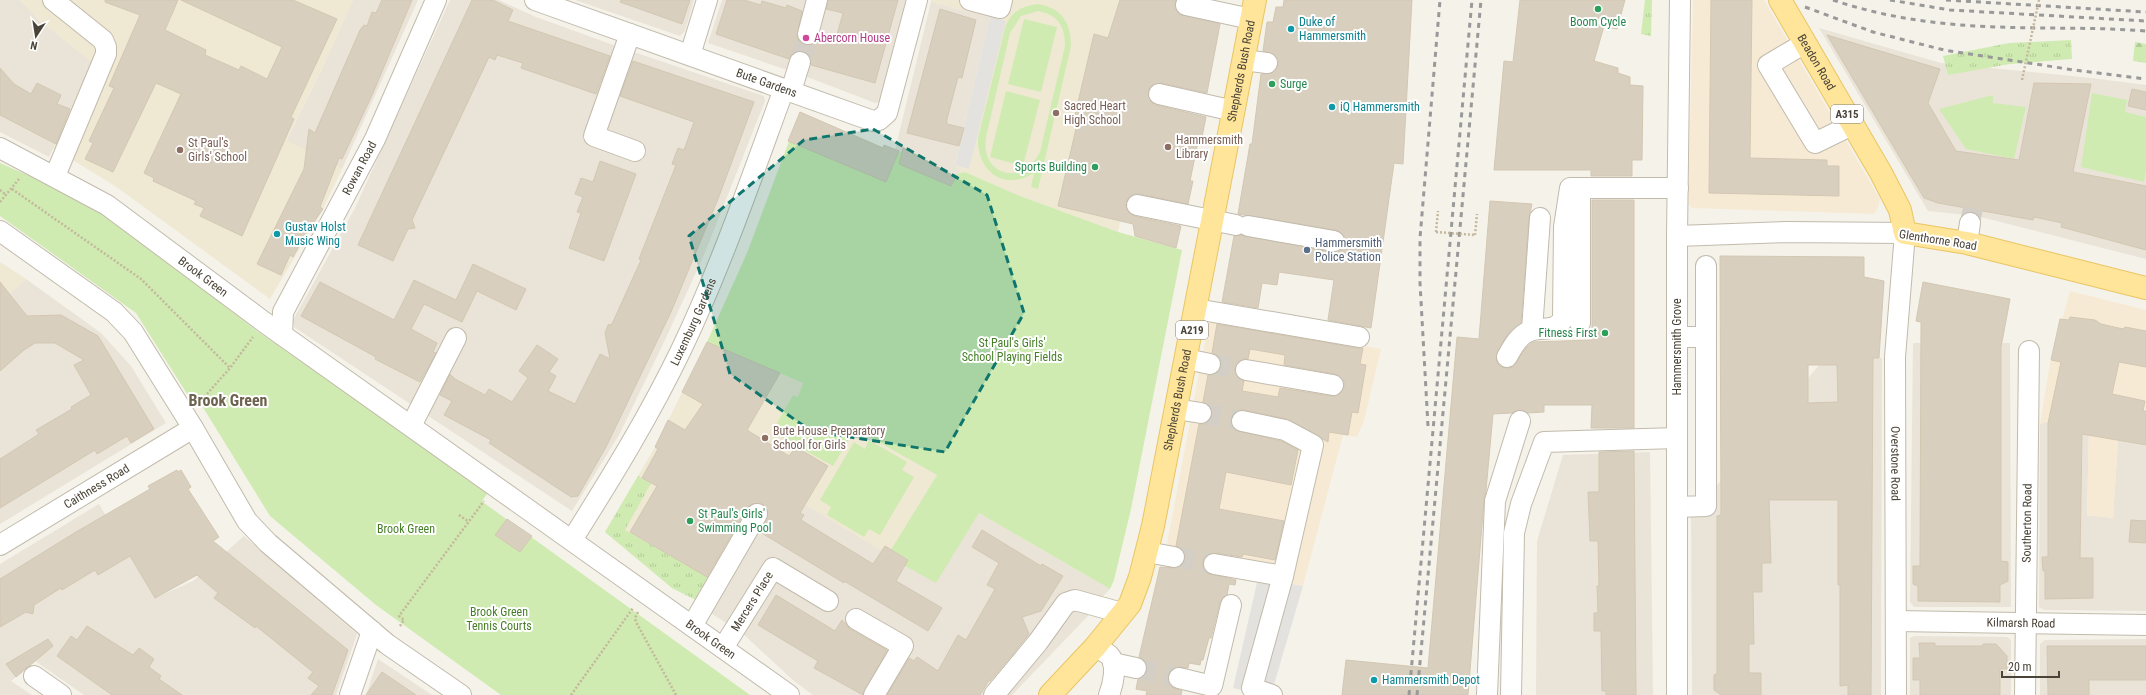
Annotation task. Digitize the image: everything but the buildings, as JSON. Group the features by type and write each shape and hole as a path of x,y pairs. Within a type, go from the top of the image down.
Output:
{"main road":[{"name":"Beadon Road","path":"1780,0 1900,210 1905,233"},
{"name":"Shepherds Bush Road","path":"1050,695 1095,646 1122,613 1135,591 1147,552 1196,309 1253,9"},
{"name":"Glenthorne Road","path":"1905,233 1969,233 2146,288"}],"street":[{"path":"53,0 102,40 106,46 106,54 55,176"},
{"name":"Rowan Road","path":"282,335 283,312 375,139 436,0"},
{"path":"690,55 707,0"},
{"path":"808,34 817,0"},
{"name":"Bute Gardens","path":"541,1 873,121 884,117 918,0"},
{"path":"970,0 1000,8 1002,0"},
{"name":"Hammersmith Grove","path":"1677,695 1677,236 1680,0"},
{"path":"1186,5 1253,9"},
{"path":"630,34 594,136 635,150"},
{"path":"1805,43 1768,65 1815,143 1852,125"},
{"path":"1243,60 1267,63"},
{"name":"Luxemburg Gardens","path":"572,540 610,478 681,350 732,231 800,62"},
{"path":"1159,94 1234,111"},
{"name":"Brook Green","path":"0,148 107,205 282,335 789,695"},
{"path":"1507,357 1519,338 1532,330 1551,329 1559,326 1563,319 1564,227 1570,188 1678,188"},
{"path":"1580,188 1580,323"},
{"path":"1137,205 1213,221 1334,240"},
{"path":"1532,330 1540,218"},
{"path":"0,231 114,312 133,332 190,423 247,521 268,543 372,631 462,695"},
{"name":"Glenthorne Road","path":"1677,236 1787,232 1905,233"},
{"name":"Overstone Road","path":"1896,695 1895,357 1905,233"},
{"path":"1677,507 1706,506 1706,266"},
{"path":"1196,309 1358,337"},
{"path":"1677,337 1706,337"},
{"path":"410,426 456,338"},
{"name":"Southerton Road","path":"2025,695 2024,623 2028,351"},
{"path":"1186,359 1210,364"},
{"path":"1246,370 1333,385"},
{"path":"1176,409 1201,413"},
{"path":"1242,421 1285,430 1313,445 1283,576 1252,688 1272,695"},
{"path":"1487,695 1495,501 1520,422"},
{"name":"Caithness Road","path":"0,545 190,423"},
{"path":"1511,695 1514,533 1521,504 1544,442 1677,438"},
{"path":"692,626 757,514"},
{"path":"1147,552 1174,557"},
{"path":"1214,564 1283,576"},
{"name":"Mercers Place","path":"723,648 773,568 828,601"},
{"path":"994,695 1038,642 1066,603 1075,600 1122,613"},
{"path":"1179,678 1212,686 1231,605"},
{"path":"856,619 903,646 874,695"},
{"name":"Kilmarsh Road","path":"1896,622 2146,625"},
{"path":"350,695 372,631"},
{"path":"1095,646 1110,656 1113,663 1114,694"},
{"path":"1113,663 1136,668"},
{"path":"34,676 61,695"}],"path":[{"path":"2022,80 2039,0"},
{"path":"0,202 12,189 28,162"},
{"path":"12,189 141,279 230,368"},
{"path":"0,190 6,195"},
{"path":"1438,211 1436,232 1475,235 1477,214"},
{"path":"190,423 264,322"},
{"path":"400,626 404,620 399,616 496,486"},
{"path":"459,515 469,522"},
{"path":"571,695 634,606"},
{"path":"640,610 636,615 636,622 676,695"}],"highlighted area":[{"path":"873,129 987,195 1024,313 945,452 811,431 730,374 689,236 804,140"}],"shaded area":[{"path":"0,0 20,0 40,21 93,62 49,157 0,132"},
{"name":"St Paul's Girls' School","path":"20,0 353,0 322,69 286,140 342,169 323,209 270,299 115,186 53,148 92,62 40,21"},
{"path":"353,0 418,0 342,169 286,141 322,69"},
{"path":"450,0 499,0 536,17 764,96 765,101 704,255 665,340 619,435 572,511 294,327 293,320 355,208"},
{"path":"575,0 694,0 685,31 680,36"},
{"path":"722,0 907,0 880,102 875,103 802,75 708,43"},
{"name":"Sacred Heart High School","path":"931,0 1169,0 1118,232 1020,196 965,172 962,173 955,165 990,17 931,2"},
{"path":"1693,0 1764,0 1880,199 1878,208 1874,214 1692,208 1688,203"},
{"path":"931,2 990,17 955,164 962,173 953,175 895,150"},
{"path":"990,17 1006,21 969,169 955,165"},
{"path":"1819,28 1941,63 2146,85 2146,259 1977,216 1928,211"},
{"path":"0,262 26,279 0,303"},
{"path":"26,279 101,333 131,366 166,423 0,524 0,302"},
{"path":"2070,291 2146,310 2146,446 2118,440 2113,518 2087,515 2089,432 2045,422 2040,424 2050,363"},
{"path":"1209,320 1381,349 1364,421 1357,437 1343,435 1303,586 1164,560"},
{"name":"Bute House Preparatory School for Girls","path":"707,342 804,383 798,397 937,475 891,550 885,546 882,551 783,491 726,585 696,600 672,588 605,532 655,447"},
{"path":"1913,343 2010,343 2011,607 1914,607 1910,602"},
{"path":"1825,358 1882,358 1881,695 1692,695 1691,516"},
{"path":"2045,422 2089,432 2087,515 2113,518 2118,440 2146,446 2146,611 2044,610 2039,607 2040,424"},
{"path":"1650,452 1653,695 1536,695 1537,541 1563,455"},
{"path":"931,485 1110,589 1101,598 1088,616 1012,695 813,695 794,681 742,633 709,612 783,491 811,508 891,549"},
{"path":"99,504 155,598 193,581 244,536 357,634 336,695 84,695 35,661 11,681 32,695 0,695 0,564"},
{"path":"1258,578 1303,586 1273,688 1258,694 1233,688"},
{"path":"1914,636 2007,637 2011,640 2011,695 1910,695 1910,638"},
{"path":"2146,639 2146,695 2040,695 2040,644 2045,640"},
{"path":"378,659 432,695 366,695"}],"green space":[{"path":"1645,0 1652,0 1651,36 1641,34"},
{"path":"1038,4 1053,9 1064,18 1071,38 1071,46 1038,189 1031,187 1034,173 1023,178 1012,180 1002,179 994,175 987,169 982,160 978,138 1007,22 1017,11 1022,8","holes":["1038,11 1051,15 1059,22 1064,33 1065,46 1040,152 1033,163 1024,170 1014,173 1004,172 996,168 990,161 986,150 986,137 1010,33 1021,16"]},
{"path":"1024,19 1057,27 1041,92 1008,84"},
{"path":"2071,40 2072,59 2010,64 1948,75 1943,56 2009,43"},
{"path":"2135,42 2146,44 2146,63 2133,61"},
{"path":"1006,91 1040,100 1023,166 990,157"},
{"path":"2092,93 2127,100 2125,112 2146,117 2146,170 2144,182 2081,167"},
{"path":"1993,95 1993,103 2026,107 2014,159 1966,149 1939,109"},
{"name":"St Paul's Girls' School Playing Fields","path":"800,112 883,148 904,153 908,150 953,175 965,172 1020,196 1118,232 1182,250 1131,509 1114,580 1110,589 979,513 936,583 905,566 908,559 891,550 937,475 855,429 833,466 772,432 793,395 798,397 803,383 707,342 747,253"},
{"name":"Brook Green","path":"0,163 79,198 98,209 257,331 489,491 482,501 484,503 750,695 501,695 376,605 270,516 199,401 194,405 136,313 0,216"},
{"path":"869,440 907,462 902,470 914,477 880,535 869,529 864,537 827,515 831,507 820,500 854,442 865,449"},
{"path":"638,476 651,483 625,530 709,578 696,600 672,588 605,532"}],"tunnel":[{"path":"800,62 808,34"},
{"path":"1970,223 1973,208"},
{"path":"1210,364 1246,370"},
{"path":"1201,413 1242,421"},
{"path":"1174,557 1214,564"},
{"path":"1136,668 1179,678"}],"railway":[{"path":"1428,426 1420,283 1420,238 1440,0"},
{"path":"1409,695 1472,0"},
{"path":"1417,695 1481,0"},
{"path":"1833,0 1873,12 1914,20 1934,22 1997,27 2146,31"},
{"path":"1890,0 1950,10 2146,21"},
{"path":"1946,0 2146,12"},
{"path":"1805,7 1873,32 1944,50 2074,70 2146,79"}],"place":[{"name":"Boom Cycle","path":"1598,9"},
{"name":"Duke of Hammersmith","path":"1291,29"},
{"name":"Abercorn House","path":"806,38"},
{"name":"Surge","path":"1272,84"},
{"name":"iQ Hammersmith","path":"1332,107"},
{"name":"Sacred Heart High School","path":"1056,113"},
{"name":"Hammersmith Library","path":"1168,147"},
{"name":"St Paul's Girls' School","path":"180,150"},
{"name":"Sports Building","path":"1095,167"},
{"name":"Gustav Holst Music Wing","path":"277,234"},
{"name":"Hammersmith Police Station","path":"1307,250"},
{"name":"Fitness First","path":"1605,333"},
{"name":"Bute House Preparatory School for Girls","path":"765,438"},
{"name":"St Paul's Girls' Swimming Pool","path":"690,521"},
{"name":"Hammersmith Depot","path":"1374,680"}],"district":[{"name":"Brook Green","path":"228,400"}],"park label":[{"name":"Brook Green Tennis Courts","path":"499,619"}]}
